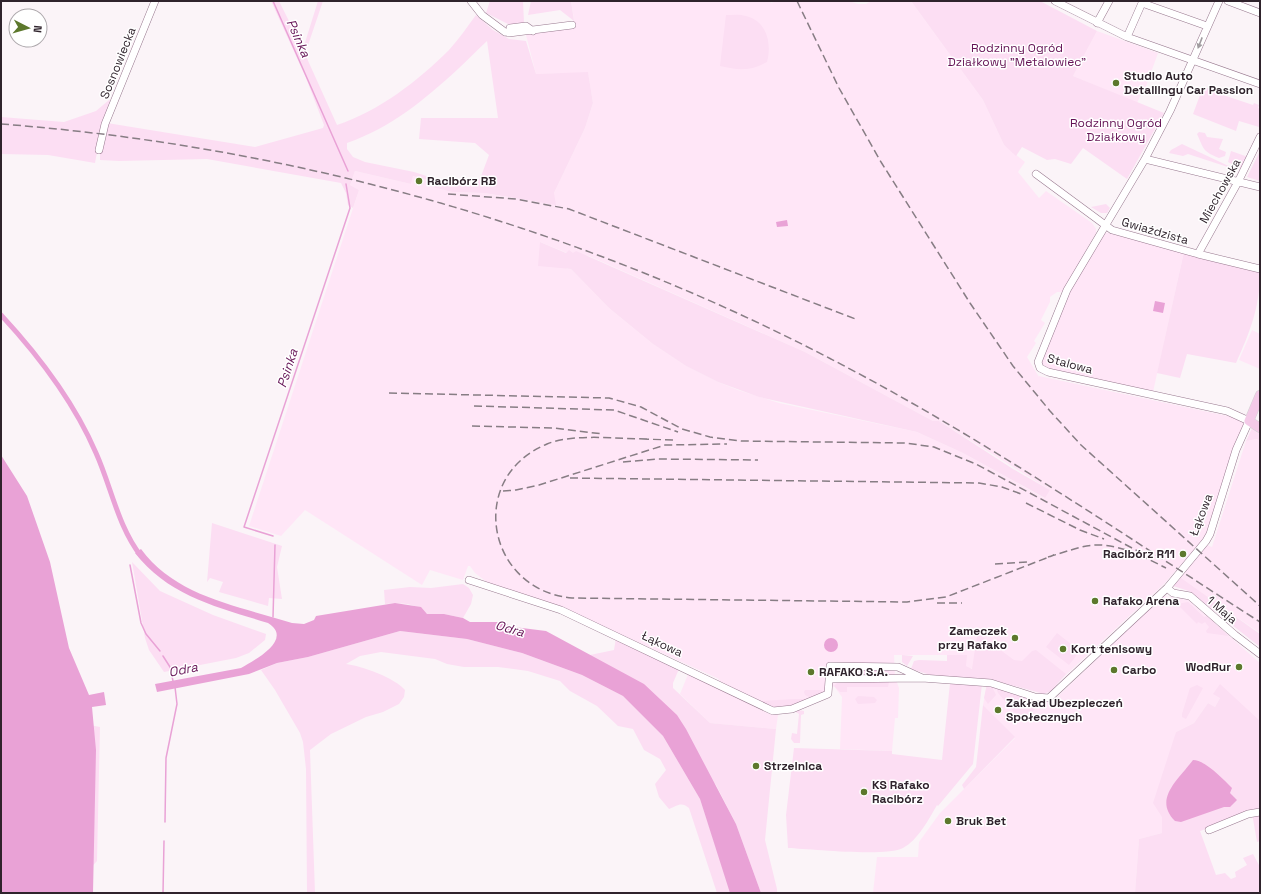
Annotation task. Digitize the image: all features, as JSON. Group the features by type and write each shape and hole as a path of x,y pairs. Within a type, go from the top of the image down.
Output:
{"main road":[{"name":"Łąkowa","path":"1248,421 1260,394"},
{"path":"1248,421 1260,428"}],"street":[{"name":"Sosnowiecka","path":"99,150 102,134 155,1"},
{"path":"471,1 482,15 496,25 507,30 526,26 533,31 572,25"},
{"path":"1055,1 1127,38 1260,84"},
{"path":"1097,23 1109,1"},
{"path":"1104,226 1145,159 1170,111 1219,1"},
{"path":"1228,1 1260,13"},
{"path":"1127,38 1142,3 1207,26"},
{"name":"Miechowska","path":"1198,254 1238,182 1260,137"},
{"path":"1145,159 1260,186"},
{"name":"Gwiaździsta","path":"1036,174 1104,226 1119,233 1260,269"},
{"name":"Stalowa","path":"1104,226 1067,290 1040,354 1038,362 1039,368 1072,377 1234,413 1248,421"},
{"name":"Łąkowa","path":"829,679 922,678 991,683 1039,698 1049,698 1167,588 1206,541 1236,450 1248,421"},
{"name":"Łąkowa","path":"469,580 561,610 772,711 792,709 828,694 830,666 898,668 922,678"},
{"name":"1 Maja","path":"1167,588 1173,593 1190,596 1235,635 1260,654"},
{"path":"898,668 902,679"},
{"path":"902,679 906,671"},
{"path":"1209,830 1248,814 1260,812"}],"shaded area":[{"path":"571,1 770,1 771,3 776,1 849,1 858,4 866,4 871,1 911,1 983,100 1004,145 1025,162 1018,172 1039,198 1046,191 1092,223 1096,229 1096,233 1062,292 1057,292 1050,297 1050,302 1041,320 1045,323 1034,341 1036,343 1027,357 1039,377 1245,421 1205,537 1164,584 1055,685 969,668 966,666 966,655 894,655 895,677 899,688 898,718 895,718 892,751 840,749 842,697 834,686 821,695 801,704 763,705 718,680 719,679 551,603 488,583 475,573 470,566 468,566 463,580 430,570 422,585 305,510 281,536 249,526 359,190 350,185 355,171 411,184 413,176 429,180 428,186 452,192 484,193 537,202 554,193 585,128 593,103 588,73 536,74 526,35 575,26","holes":["540,242 567,253 589,256 805,352 933,421 939,421 1050,490 1044,498 963,453 917,432 779,403 718,382 686,366 653,344 609,308 571,269 567,269"]},
{"path":"1097,31 1158,53 1144,92 1142,92 1137,103 1073,76"},
{"path":"1104,232 1184,252 1153,392 1064,375 1040,366 1064,301"},
{"path":"1252,330 1260,334 1260,369 1239,360"},
{"path":"1257,439 1260,441 1260,633 1180,579 1207,545 1212,547 1246,441"},
{"path":"1163,596 1188,600 1260,663 1260,721 1220,698 1215,707 1208,703 1194,723 1176,732 1162,817 1162,833 1139,839 1135,893 873,893 877,857 918,857 919,842 940,813 1015,738 983,705 987,684 1052,702"},
{"path":"689,672 769,714 778,715 776,729 710,723 680,694"}],"green space":[{"path":"271,1 279,1 303,49 318,1 323,1 305,54 337,125 368,112 411,84 449,50 476,15 493,30 509,39 526,41 536,74 588,72 593,103 585,128 554,193 556,205 484,193 452,192 428,186 429,180 413,176 411,184 355,171 350,185 359,190 353,208 348,205 346,193 341,183 207,159 100,160 100,150 107,123 255,147 323,128 324,125 306,78","holes":["487,41 498,118 421,118 419,139 475,143 489,155 480,179 469,186 454,185 414,172 365,162 353,157 347,149 347,143 363,137 393,121 432,92"]},
{"path":"490,1 523,1 524,23 510,25 486,13"},
{"path":"531,1 571,1 574,21 560,10 528,15"},
{"name":"Rodzinny Ogród Działkowy \"Metalowiec\"","path":"911,1 1040,1 1097,31 1073,76 1164,113 1127,179 1083,148 1071,164 1055,159 1047,160 1022,147 1016,156 1004,145 983,100"},
{"path":"726,15 743,15 759,23 766,34 768,41 769,48 767,62 749,69 720,66"},
{"path":"1203,87 1253,105 1254,103 1259,105 1259,127 1239,121 1236,131 1193,114"},
{"path":"109,100 111,101 100,136 95,163 48,155 1,154 1,117 64,122 96,111"},
{"path":"1199,132 1205,133 1207,137 1223,139 1219,149 1226,152 1225,156 1219,158 1206,151 1197,134"},
{"path":"1182,144 1237,170 1188,154 1183,156 1169,153 1171,150"},
{"path":"1231,151 1248,157 1242,169 1228,162"},
{"path":"1260,151 1260,181 1247,177"},
{"path":"1106,204 1110,208 1107,213 1101,213 1091,207"},
{"path":"540,242 566,253 569,250 573,253 576,251 805,352 933,421 939,421 1013,469 1050,490 1045,498 963,453 917,432 759,397 718,382 686,366 653,344 609,308 571,269 538,266"},
{"path":"1184,252 1260,272 1260,285 1253,319 1246,341 1236,363 1187,354 1180,378 1157,373"},
{"path":"1252,428 1260,433 1260,441 1257,439 1246,441"},
{"path":"212,523 282,546 277,567 282,599 269,598 268,606 219,592 223,582 210,578 207,582"},
{"path":"132,562 160,591 213,615 266,634 265,640 249,653 236,658 164,672 149,650 145,638"},
{"path":"1181,578 1260,634 1260,647 1189,591 1173,586"},
{"path":"463,584 469,588 473,595 471,604 463,618 444,614 427,614 423,610 408,604 385,604 384,590 410,587 431,588"},
{"path":"1188,602 1204,617 1207,616 1229,636 1207,633 1206,631 1209,627 1205,622 1202,624 1198,622 1197,624 1177,604"},
{"path":"400,631 467,639 522,653 582,675 623,696 663,736 700,799 731,893 717,893 689,808 681,804 669,809 659,797 655,784 666,770 660,759 644,750 633,729 618,726 597,706 570,691 560,681 528,671 498,667 464,667 447,664 435,659 381,652 360,656 346,664 378,673 394,681 405,690 404,697 399,704 383,712 366,717 331,734 310,750 315,893 307,893 306,769 303,742 300,733 275,690 261,670 277,663 308,657"},
{"name":"Kort tenisowy","path":"1057,633 1080,651 1069,665 1046,647"},
{"path":"980,635 1014,660 1022,661 1032,651 1036,650 1066,674 1051,691 1044,694 989,679 934,676 911,669 914,661 947,661 947,655 967,655 966,666 972,669 977,636"},
{"path":"616,638 679,669 673,683 673,688 710,723 776,729 765,840 777,893 761,893 736,824 716,785 590,655 614,650"},
{"path":"902,655 913,656 907,666 902,662"},
{"path":"843,668 889,669 889,677 842,677"},
{"path":"838,682 889,682 888,687 847,687 847,692 840,692 834,686"},
{"name":"KS Rafako Racibórz","path":"950,683 982,684 973,764 938,806 937,805 923,829 914,840 903,848 894,851 881,852 848,852 788,848 786,815 794,748 892,751 892,754 942,760"},
{"path":"987,684 991,684 996,695 988,704 984,698"},
{"path":"1220,684 1260,721 1260,841 1257,842 1252,813 1200,831 1216,875 1225,873 1231,879 1236,877 1235,872 1247,865 1243,858 1253,854 1260,867 1260,893 1135,893 1139,839 1162,833 1162,817 1153,803 1176,732 1194,723 1208,703 1215,707 1220,698 1213,694"},
{"path":"1197,685 1203,688 1186,719 1182,717 1182,714 1190,688"},
{"path":"998,688 1040,704 1028,716 1020,719 998,693"},
{"path":"805,690 823,691 821,695 811,698 805,695"},
{"path":"858,696 874,697 877,700 875,703 858,704 855,699"},
{"path":"804,699 806,702 775,709 762,704 762,701"},
{"path":"983,705 1015,737 964,789 962,785 976,767"},
{"path":"799,710 804,711 804,714 801,715 800,743 794,743 791,739 792,733 797,734 799,714 796,712"},
{"path":"79,723 100,727 97,861 68,893 21,893"}],"water":[{"path":"787,220 788,226 777,227 776,222"},
{"path":"1155,301 1165,303 1163,313 1153,311"},
{"path":"1,455 27,496 50,562 69,648 89,695 104,692 106,705 92,707 96,750 93,893 1,893"},
{"name":"Odra","path":"141,549 155,565 190,589 230,605 292,623 304,624 314,620 316,616 395,603 421,607 427,614 444,614 463,618 470,622 500,622 514,627 546,631 644,684 677,715 686,729 736,824 761,893 730,893 700,799 663,736 623,696 582,675 522,653 467,639 400,631 308,657 277,663 249,674 157,692 155,684 241,668 255,660 270,648 275,642 277,636 275,629 268,623 214,606 179,590 163,580 148,568 135,553"},
{"path":"831,638 836,640 838,645 836,650 831,652 826,650 824,645 826,640"},
{"path":"1193,760 1203,763 1219,775 1232,788 1230,793 1237,800 1230,807 1224,807 1181,822 1175,821 1169,813 1166,805 1167,797 1175,782"}],"waterway":[{"name":"Psinka","path":"273,1 348,171"},
{"name":"Psinka","path":"273,536 244,527 350,208 346,184"},
{"path":"1,315 42,363 77,416 96,453 126,532 141,556"},
{"name":"Psinka","path":"273,617 275,545"},
{"path":"130,565 141,623 146,634 160,651"},
{"name":"Odra","path":"163,656 170,667 173,681"},
{"path":"165,822 166,758 177,704 175,687"},
{"path":"163,893 164,841"}],"railway":[{"path":"797,1 839,88 881,162 970,303 1013,366 1050,411 1081,445 1260,606"},
{"path":"1,124 109,135 216,151 323,173 428,200 532,232 634,269 733,311 831,359 941,420 995,452 1260,622"},
{"path":"448,194 516,199 569,209 858,320"},
{"path":"389,393 609,398 641,407 682,429 710,437 741,441 905,443 934,447 976,464 1145,555"},
{"path":"474,406 614,410 678,432"},
{"path":"472,426 553,428 603,434"},
{"path":"647,439 596,437 570,439 547,444 521,460 505,481 497,505 497,530 505,554 520,575 543,590 572,598 907,602 946,597 1054,555"},
{"path":"641,439 673,440"},
{"path":"503,491 539,485 665,445 727,444"},
{"path":"623,462 658,459 758,460"},
{"path":"570,478 979,483 1002,487 1024,495"},
{"path":"1026,503 1080,530 1104,539"},
{"path":"1048,557 1079,548 1097,545 1106,545 1130,551"},
{"path":"1140,555 1166,568"},
{"path":"995,564 1027,562"},
{"path":"937,603 962,603"}],"place":[{"name":"Studio Auto Detailingu Car Passion","path":"1116,83"},
{"name":"Racibórz RB","path":"419,181"},
{"name":"Racibórz R11","path":"1183,554"},
{"name":"Rafako Arena","path":"1095,601"},
{"name":"Zameczek przy Rafako","path":"1015,638"},
{"name":"Kort tenisowy","path":"1063,649"},
{"name":"WodRur","path":"1239,667"},
{"name":"Carbo","path":"1114,670"},
{"name":"RAFAKO S.A.","path":"811,672"},
{"name":"Zakład Ubezpieczeń Społecznych","path":"998,710"},
{"name":"Strzelnica","path":"756,766"},
{"name":"KS Rafako Racibórz","path":"864,792"},
{"name":"Bruk Bet","path":"948,821"}],"park label":[{"name":"Rodzinny Ogród Działkowy","path":"1116,130"}]}
